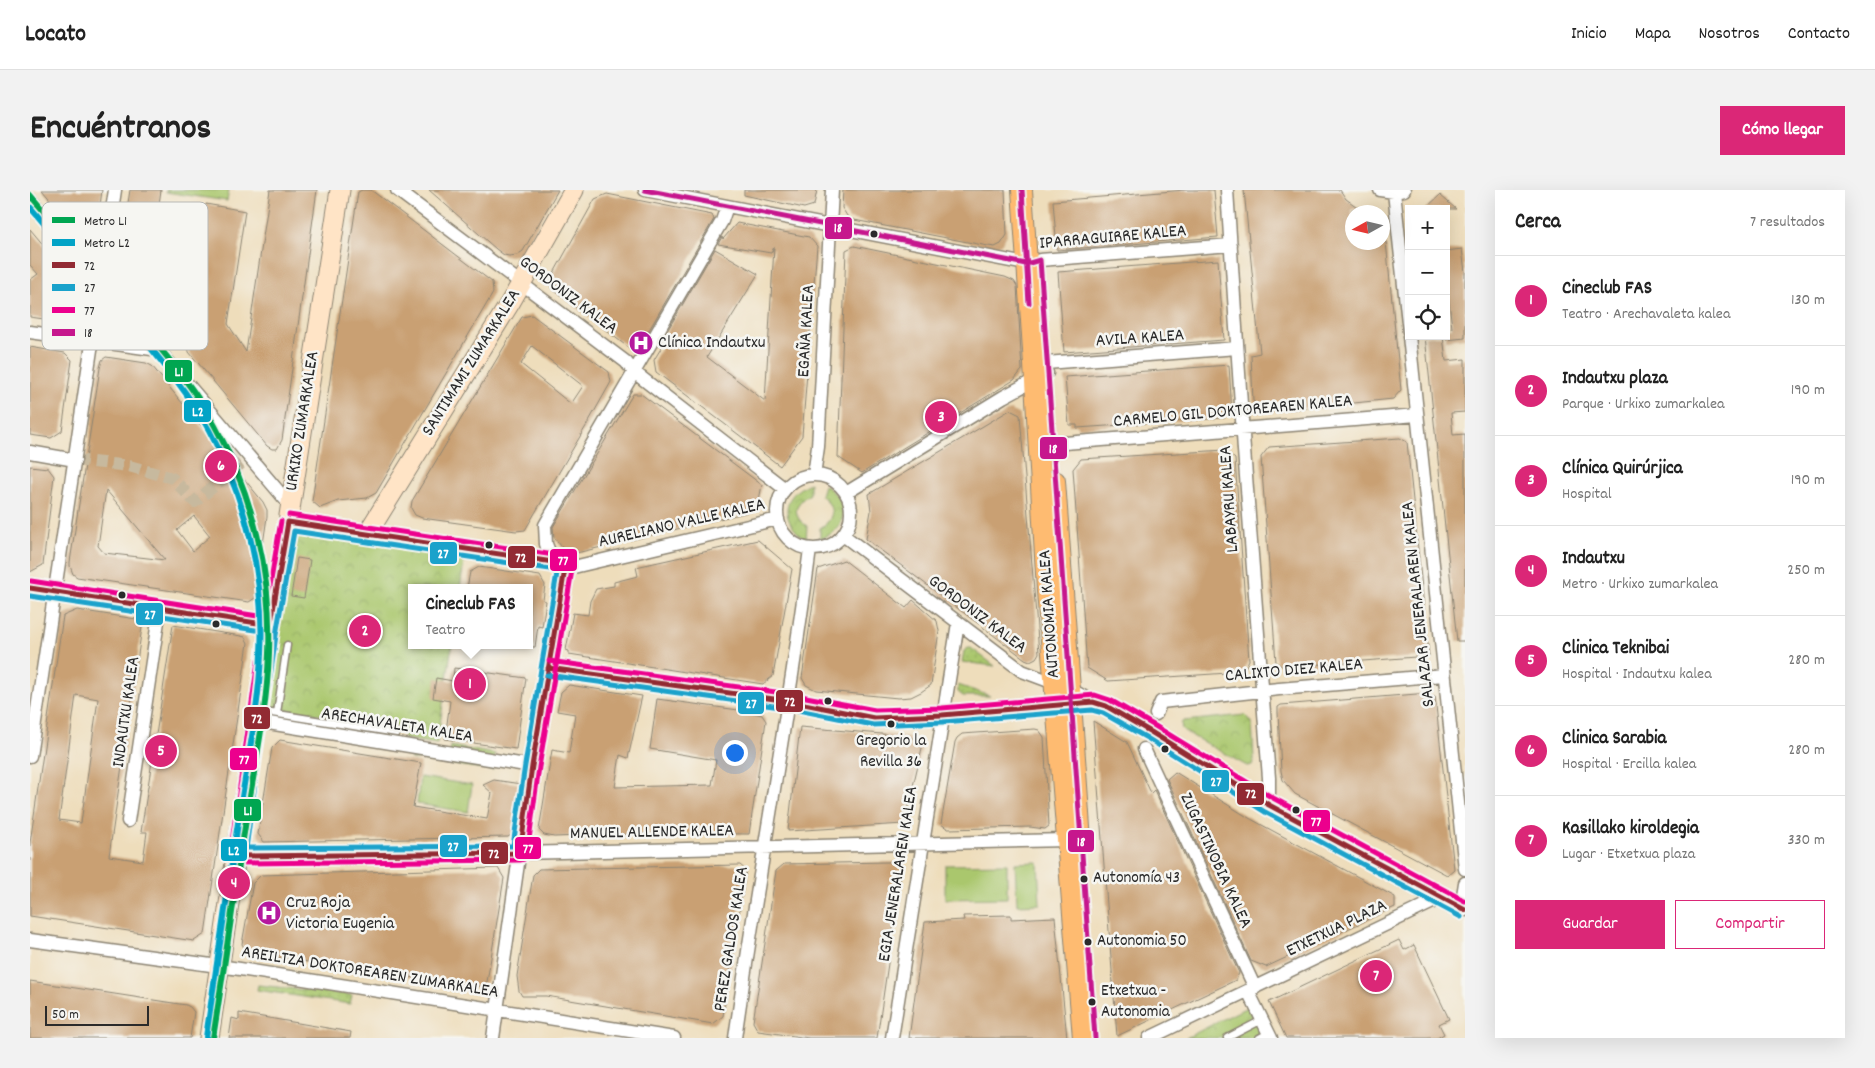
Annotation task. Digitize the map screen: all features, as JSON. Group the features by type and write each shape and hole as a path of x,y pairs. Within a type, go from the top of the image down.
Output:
{"main road":[{"name":"URKIXO ZUMARKALEA","path":"209,1038 270,625 340,190"},
{"name":"SANTIMAMI ZUMARKALEA","path":"368,534 521,283 574,190"},
{"name":"AUTONOMIA KALEA","path":"1022,190 1033,262 1052,444 1067,840 1083,1038"},
{"name":"AUTONOMIA KALEA","path":"1033,262 1035,190"},
{"name":"AUTONOMIA KALEA","path":"1043,372 1047,591 1063,695 1095,1038"}],"street":[{"name":"GORDONIZ KALEA","path":"397,190 626,362 634,372 785,489"},
{"name":"IPARRAGUIRRE KALEA","path":"646,190 1033,262 1231,245"},
{"name":"EGAÑA KALEA","path":"814,475 818,447 832,190"},
{"name":"LABAYRU KALEA","path":"1227,190 1270,805"},
{"path":"1380,190 1399,191 1406,295"},
{"path":"30,200 42,214"},
{"path":"553,562 546,544 545,525 722,221 727,206"},
{"name":"SALAZAR JENERALAREN KALEA","path":"1409,340 1465,869"},
{"name":"AVILA KALEA","path":"1043,372 1237,348"},
{"path":"30,756 91,350"},
{"path":"159,350 289,514 368,534 553,562 565,569 532,766 493,1038"},
{"path":"846,493 1043,372"},
{"name":"CARMELO GIL DOKTOREAREN KALEA","path":"1052,444 1417,414"},
{"path":"30,452 75,460"},
{"path":"814,475 829,478 842,487 850,503 851,514 849,526 843,535 832,545 816,550 798,546 789,539 782,530 777,508 785,489 793,481 803,476 814,475"},
{"name":"AURELIANO VALLE KALEA","path":"565,569 778,519"},
{"name":"GORDONIZ KALEA","path":"843,535 1022,671 1063,695"},
{"name":"PEREZ GALDOS KALEA","path":"735,1038 763,848 789,702 810,549"},
{"path":"30,588 270,625"},
{"name":"INDAUTXU KALEA","path":"128,821 160,608"},
{"name":"EGIA JENERALAREN KALEA","path":"892,1038 926,845 942,715 958,623"},
{"path":"548,668 789,702 874,718 942,715 1063,695 1093,702 1106,706 1151,732 1270,805 1463,909 1465,883"},
{"name":"CALIXTO DIEZ KALEA","path":"1156,714 1161,702 1444,675"},
{"name":"ARECHAVALETA KALEA","path":"257,716 532,766"},
{"name":"ZUGASTINOBIA KALEA","path":"1144,749 1252,990"},
{"name":"MANUEL ALLENDE KALEA","path":"237,856 520,853 926,845 1067,840"},
{"name":"ETXETXUA PLAZA","path":"1149,1038 1441,898"},
{"name":"AREILTZA DOKTOREAREN ZUMARKALEA","path":"30,940 219,966 674,1038"},
{"path":"1252,990 1266,1036"}],"lane":[{"path":"277,713 287,645"},
{"path":"257,716 277,713 396,733"},
{"path":"1227,1038 1262,1020"}],"green space":[{"path":"166,190 229,190 227,201 166,192"},
{"path":"810,483 810,494 801,501 796,510 798,518 807,526 806,540 791,525 787,509 793,495 800,488"},
{"path":"824,485 839,498 843,514 837,528 820,539 820,528 831,517 831,508 821,495"},
{"path":"307,531 465,556 461,584 408,584 408,649 451,649 437,744 403,739 405,727 265,707 292,539"},
{"path":"971,648 995,666 962,662 964,651"},
{"path":"958,685 990,696 963,696 958,692"},
{"path":"1245,715 1252,722 1254,760 1252,765 1247,766 1182,729 1181,723 1184,721"},
{"path":"451,746 495,754 493,770 448,764"},
{"path":"409,752 437,757 432,761 426,761 424,757 416,760 411,759"},
{"path":"420,777 472,785 468,812 417,804"},
{"path":"1038,862 1040,904 1017,905 1015,863"},
{"path":"1007,864 1007,898 945,899 945,865"},
{"path":"258,985 352,995 350,1004 257,990"},
{"path":"1249,1006 1263,1038 1186,1038"}],"building":[{"path":"42,190 102,190 100,202 52,202"},
{"path":"130,190 161,190 159,202 128,202"},
{"path":"270,190 317,190 282,440 277,449 267,446 189,350 208,350 208,204 245,211 228,324 246,352"},
{"path":"371,190 492,282 493,293 376,493 367,498 338,501 320,508 312,501 358,192"},
{"path":"429,190 558,190 523,251 517,255 509,256 496,249"},
{"path":"744,190 817,190 814,205 804,208 744,195"},
{"path":"843,190 1005,190 1007,235 1001,244 995,247 849,219 842,208"},
{"path":"1185,190 1214,190 1218,237 1057,250 1053,201"},
{"path":"1244,190 1340,190 1346,199 1354,205 1345,205 1345,250 1387,250 1401,390 1393,399 1266,412 1253,401 1251,355 1260,353"},
{"path":"607,194 712,215 714,219 639,347 629,348 551,288 550,280 595,199"},
{"path":"1440,195 1456,209 1450,209 1450,205 1429,205"},
{"path":"737,223 809,237 817,246 802,436 780,466 656,372 654,360 663,345 659,345 715,249 758,274 707,357 765,401 774,247 771,253 718,244 722,237 723,239"},
{"path":"30,229 42,243 42,319 30,317 30,280 38,274 30,265"},
{"path":"854,246 1005,277 1014,281 1017,286 1022,370 1014,380 862,473 838,457 846,250"},
{"path":"1462,249 1465,272 1465,338 1450,340 1450,328 1452,328 1450,310 1450,250"},
{"path":"1218,260 1224,340 1064,352 1058,272"},
{"path":"532,315 609,372 611,382 525,530 516,531 422,518 415,515 411,508 412,501 522,317","holes":["532,346 583,386 571,404 521,364"]},
{"path":"1425,340 1443,340 1446,361 1465,359 1465,412 1451,413 1453,435 1465,434 1465,641 1457,641"},
{"path":"30,347 65,353 72,360 62,431 51,438 30,435"},
{"path":"106,357 146,363 152,366 263,502 267,510 267,517 255,598 249,602 77,577 73,574 70,562 102,360","holes":["106,490 165,560 104,553 98,546","194,516 210,536 193,551 177,530"]},
{"path":"1229,365 1232,414 1225,415 1225,418 1077,428 1077,425 1069,425 1065,377"},
{"path":"633,394 641,394 762,485 757,510 568,555 554,537 553,527"},
{"path":"1010,410 1020,415 1039,653 1036,658 1030,661 866,539 871,511 869,494"},
{"path":"1400,438 1407,442 1429,656 1283,667 1276,662 1261,457 1269,447"},
{"path":"1225,450 1235,459 1249,660 1243,672 1108,681 1087,668 1073,469 1081,459"},
{"path":"30,466 48,468 54,476 43,565 30,572"},
{"path":"758,540 792,569 773,676 763,684 569,654 569,651 566,650 573,613 588,615 590,601 596,589 614,586 614,582 638,576 636,567"},
{"path":"297,558 310,560 304,598 291,596"},
{"path":"844,560 906,608 913,600 937,621 939,631 931,685 921,692 911,697 898,698 816,690 806,685 802,678 818,569"},
{"path":"479,567 540,576 545,585 543,600 546,601 542,627 538,626 535,647 533,647 533,584 468,584 470,572"},
{"path":"77,610 143,620 109,856 143,861 147,832 141,832 173,625 241,636 245,637 248,643 205,934 194,941 30,916 30,843 63,616","holes":["76,695 98,699 81,823 59,820"]},
{"path":"454,668 526,678 516,749 445,739 450,701 433,698 436,678 453,681"},
{"path":"569,685 642,696 628,758 620,755 615,787 712,785 716,760 650,749 657,699 746,711 762,715 766,721 749,834 657,833 554,837 544,835 539,830 552,750 569,753 575,714 557,711 561,692"},
{"path":"1429,693 1429,697 1435,697 1454,869 1447,875 1295,794 1283,780 1281,771 1278,707 1281,705"},
{"path":"1093,721 1127,742 1151,793 1154,790 1239,973 1236,980 1117,1036"},
{"path":"800,727 905,736 920,740 922,748 904,824 788,831"},
{"path":"1039,730 1044,737 1049,826 1045,829 1030,827 948,829 941,824 957,738 962,734"},
{"path":"280,740 421,763 413,807 487,819 492,793 483,785 494,780 521,784 514,833 508,837 264,842 258,834 272,748"},
{"path":"1175,772 1249,818 1395,897 1395,907 1266,967 1251,961 1167,779"},
{"path":"897,862 902,869 877,1038 809,1038 758,1031 753,1022 776,871 784,864"},
{"path":"740,865 746,870 723,1016 713,1024 546,996 522,996 519,991 517,976 533,875 539,869"},
{"path":"498,868 504,878 487,982 478,987 247,953 242,944 253,883 261,875"},
{"path":"1011,915 1011,919 1055,917 1067,1038 909,1038 925,922 964,920 963,916"},
{"path":"1399,940 1404,950 1414,945 1449,1019 1439,1024 1444,1034 1437,1038 1286,1038 1269,1002"},
{"path":"30,981 186,1005 194,1012 190,1038 30,1038"},
{"path":"239,1013 351,1032 350,1038 229,1038 232,1018 239,1020"}],"tunnel":[{"path":"75,460 129,466 172,478 195,502 249,457"}],"metro line":[{"name":"L1","path":"30,195 42,209"},
{"name":"L2","path":"30,207 42,221"},
{"name":"L2","path":"152,350 192,402 222,456 243,511 256,567 260,596 261,654 255,715 206,1037"},
{"name":"L1","path":"162,350 207,412 240,479 250,507 257,536 267,594 269,653 266,693 213,1038"}],"transit line":[{"name":"18","path":"645,190 1026,264 1040,260 1095,1038"},
{"name":"18","path":"1022,190 1029,303"},
{"name":"77","path":"281,521 262,633 230,855 231,860 237,863 524,859 527,854 539,767 572,570 571,565 554,555 289,515"},
{"name":"72","path":"288,522 553,562 565,569 532,766 520,853 237,856 269,634 288,522"},
{"name":"27","path":"294,531 550,569 557,573 513,846 246,848 276,635 294,531"},
{"name":"77","path":"31,581 271,618"},
{"name":"72","path":"30,588 270,625"},
{"name":"27","path":"30,596 269,632"},
{"name":"77","path":"549,661 790,694 875,710 942,708 1095,695 1110,700 1155,726 1273,798 1465,901"},
{"name":"72","path":"548,668 789,701 874,718 942,715 1093,702 1106,706 1151,732 1269,805 1465,910"},
{"name":"27","path":"547,675 788,708 873,725 943,722 1092,710 1103,713 1147,738 1265,812 1461,917"}],"place":[{"name":"Clínica Indautxu","path":"641,343"},
{"name":"Clínica Quirúrjica","path":"941,417"},
{"name":"Clinica Sarabia","path":"221,466"},
{"name":"Indautxu plaza","path":"365,631"},
{"name":"Cineclub FAS","path":"470,684"},
{"name":"Gregorio la Revilla 36","path":"891,724"},
{"name":"Clinica Teknibai","path":"161,751"},
{"name":"Autonomía 43","path":"1084,879"},
{"name":"Indautxu","path":"234,883"},
{"name":"Cruz Roja Victoria Eugenia","path":"269,913"},
{"name":"Autonomia 50","path":"1088,942"},
{"name":"Kasillako kiroldegia","path":"1376,976"},
{"name":"Etxetxua - Autonomia","path":"1092,1002"}]}
